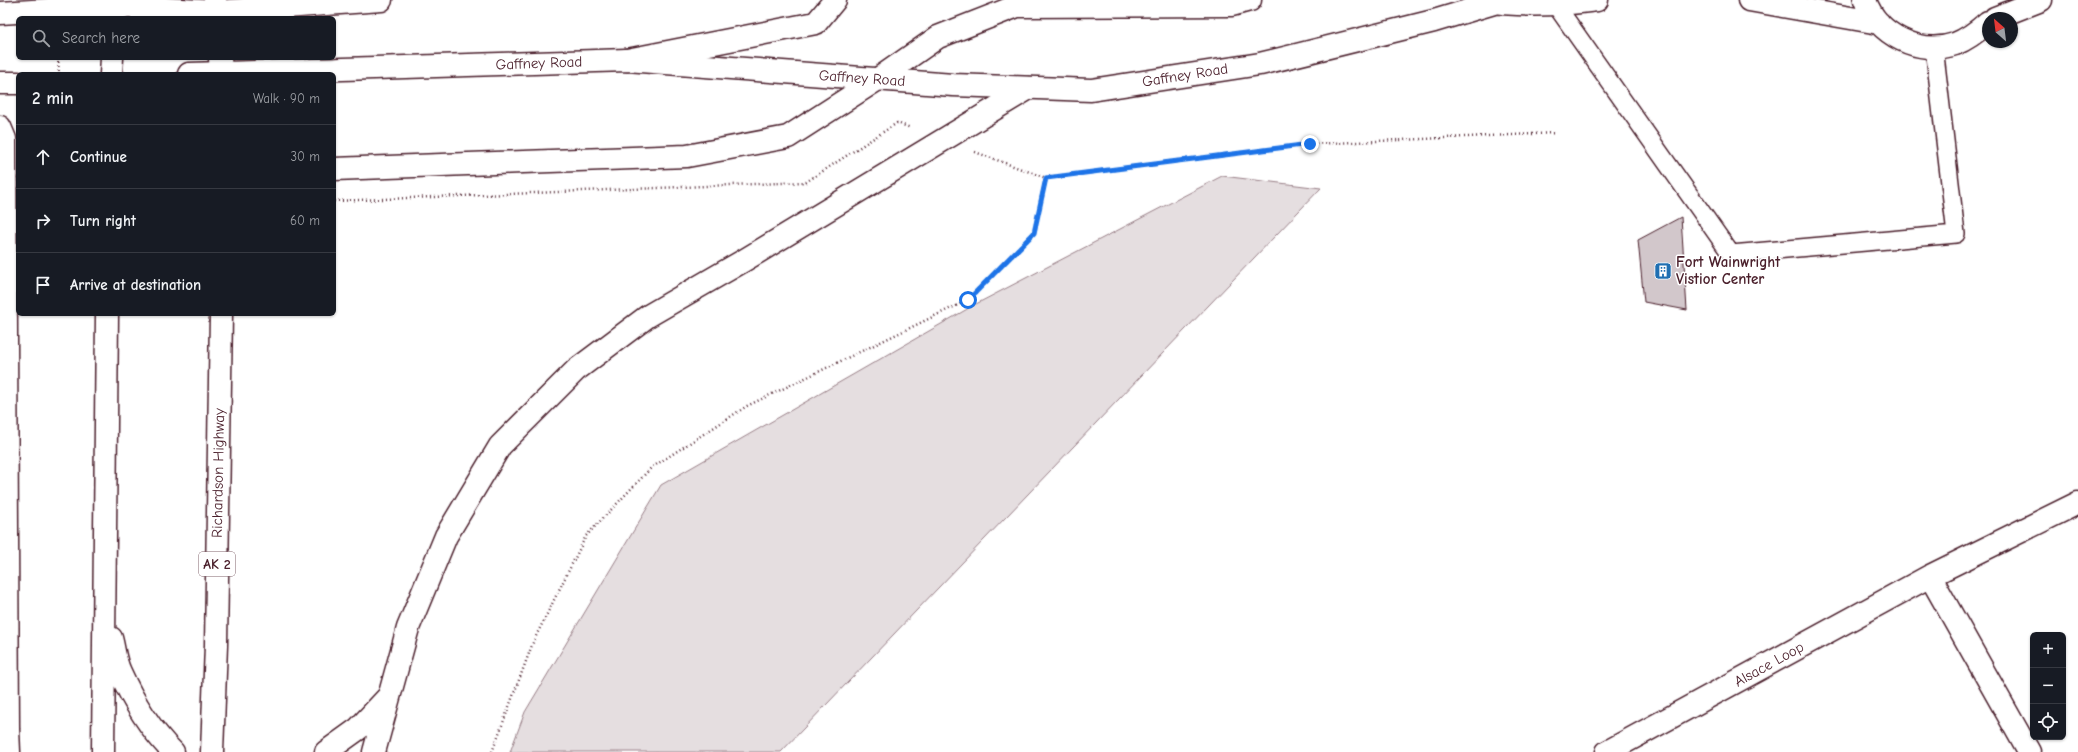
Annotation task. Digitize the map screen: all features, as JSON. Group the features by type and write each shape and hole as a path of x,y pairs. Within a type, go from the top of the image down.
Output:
{"main road":[{"path":"0,13 114,8 216,10 381,0"},
{"path":"626,60 816,23 835,0"},
{"path":"336,169 687,156 788,137 878,79 938,37 1017,6 1232,4 1250,0"},
{"name":"Gaffney Road","path":"200,72 221,68 626,60 953,86 1090,90 1260,64 1434,21 1487,1 1555,4 1597,0"},
{"path":"1749,0 1879,23"},
{"path":"1865,0 1879,23 1890,33 1906,42 1934,47 1960,42 1970,37 1982,27"},
{"path":"1995,12 2002,0"},
{"path":"2011,12 2041,0"},
{"path":"111,72 112,60"},
{"path":"0,83 16,83"},
{"path":"374,752 408,628 446,536 500,446 576,370 648,316 744,260 1029,88"},
{"path":"0,127 5,139 9,752"},
{"path":"103,752 103,606 107,316"},
{"name":"Richardson Highway","path":"212,752 216,645 221,316"},
{"name":"Alsace Loop","path":"1607,752 1930,576 2078,503"},
{"path":"1930,576 2029,752"},
{"path":"103,606 119,670 140,709 159,738 173,752"},
{"path":"326,752 358,729 390,694"}],"lane":[{"path":"1555,4 1731,254 1956,234 1934,47"}],"path":[{"path":"58,60 59,72"},
{"path":"979,153 1046,178 1310,144 1556,133"},
{"path":"492,752 534,640 586,536 651,468 747,406 968,300 1034,233 1046,178"}],"shaded area":[{"path":"1222,176 1321,188 781,752 510,752 525,712 661,485 976,304"}],"building":[{"name":"Fort Wainwright Vistior Center","path":"1681,217 1687,310 1644,302 1638,240"}],"place":[{"name":"Fort Wainwright Vistior Center","path":"1663,271"}],"route":[{"path":"968,300 1034,233 1046,178 1310,144"}]}
